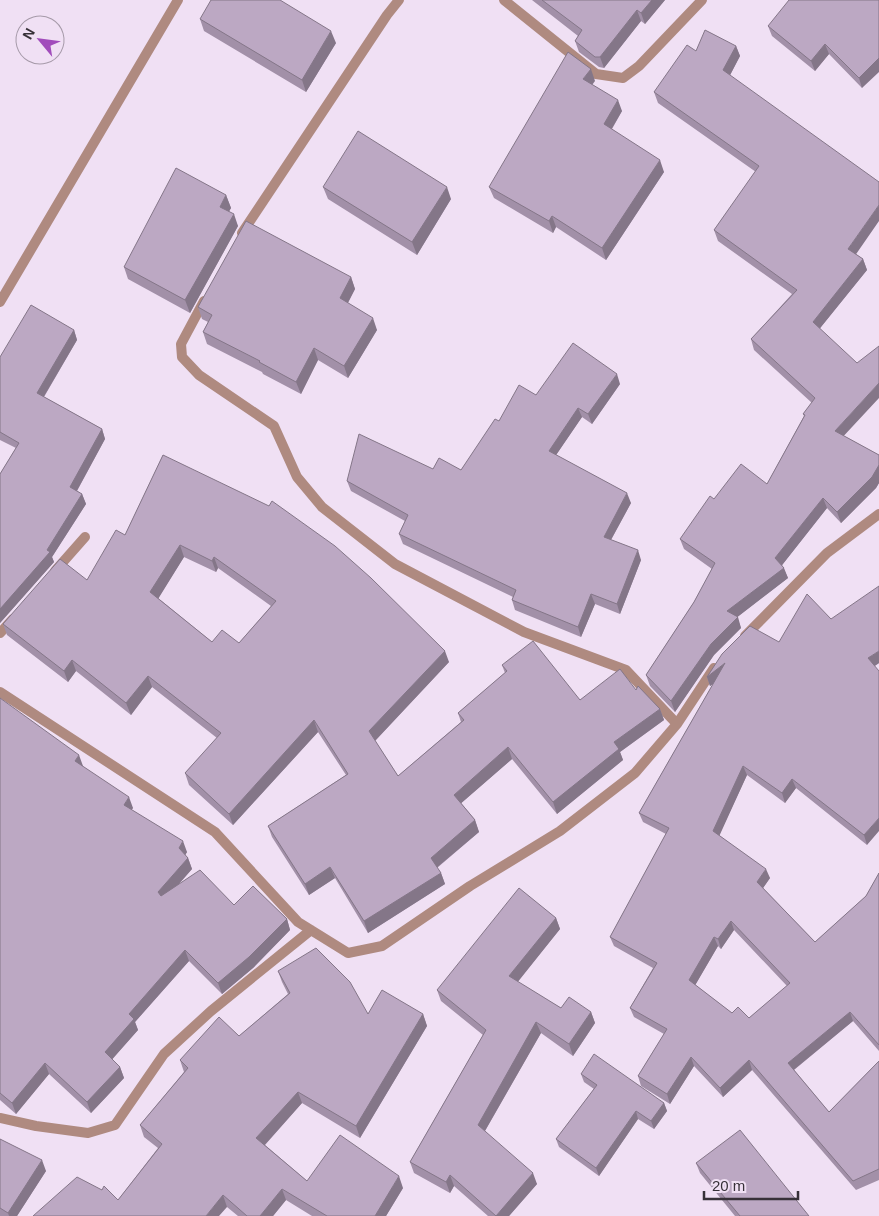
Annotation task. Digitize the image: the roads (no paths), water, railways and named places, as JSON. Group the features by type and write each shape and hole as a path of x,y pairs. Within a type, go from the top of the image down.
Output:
{"street":[{"path":"0,302 178,0"},
{"path":"238,240 387,15 399,0"},
{"path":"504,0 596,74 623,78 639,66 702,0"},
{"path":"210,291 182,344 182,356 199,375 274,426 297,477 322,507 395,564 524,632 626,670 677,724"},
{"path":"739,641 827,553 879,514"},
{"path":"46,581 85,537"},
{"path":"0,634 20,611"},
{"path":"0,692 215,832 298,922 348,953 382,946 470,886 560,831 635,773 677,724 720,659"},
{"path":"0,1118 36,1126 88,1133 115,1125 164,1054 211,1011 311,930"}]}
